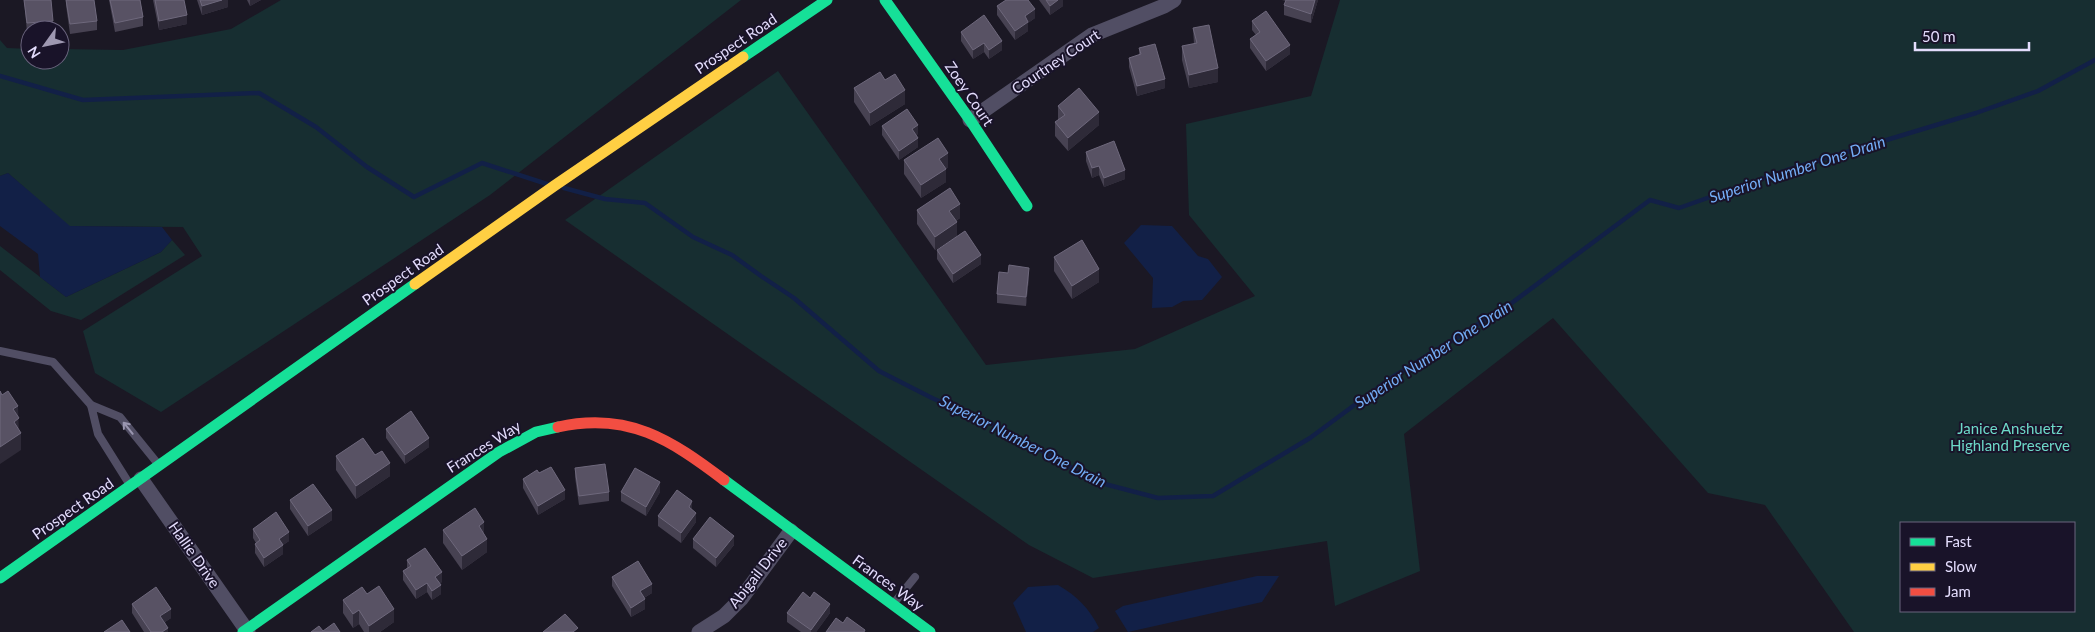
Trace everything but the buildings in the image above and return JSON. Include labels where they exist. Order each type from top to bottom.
[{"type":"street","name":"Prospect Road","points":[[0,578],[554,186],[827,0]]},
{"type":"street","name":"Zoey Court","points":[[885,0],[970,120],[1027,206]]},
{"type":"street","name":"Courtney Court","points":[[970,120],[1092,35],[1164,6],[1174,0]]},
{"type":"street","name":"Frances Way","points":[[245,631],[499,452],[536,432],[576,423],[612,423],[647,431],[688,453],[930,632]]},
{"type":"street","name":"Hallie Drive","points":[[135,482],[245,631]]},
{"type":"street","name":"Abigail Drive","points":[[699,632],[724,616],[741,599],[791,531]]},
{"type":"lane","points":[[0,351],[53,362],[91,405],[120,417],[159,466]]},
{"type":"lane","points":[[91,405],[98,434],[135,482]]},
{"type":"lane","points":[[892,604],[915,576]]},
{"type":"green space","points":[[281,0],[741,0],[490,195],[161,412],[95,373],[83,331],[202,256],[183,227],[68,226],[8,173],[0,176],[0,40],[7,48],[20,49],[20,70],[70,70],[70,49],[123,50],[231,29]]},
{"type":"green space","name":"Janice Anshuetz Highland Preserve","points":[[1340,0],[2095,0],[2095,632],[1854,632],[1765,505],[1708,493],[1553,318],[1404,434],[1420,571],[1335,606],[1327,541],[1093,578],[1029,545],[565,220],[778,71],[986,365],[1135,349],[1255,296],[1189,215],[1186,124],[1311,96]]},
{"type":"green space","points":[[172,240],[185,255],[81,320],[51,311],[0,270],[0,246],[66,297],[161,252]]},
{"type":"water","points":[[8,173],[70,226],[162,227],[172,240],[161,252],[66,297],[40,277],[38,254],[0,226],[0,176]]},
{"type":"water","points":[[1141,225],[1172,226],[1198,256],[1208,259],[1222,277],[1202,300],[1183,301],[1172,307],[1152,308],[1153,278],[1124,243]]},
{"type":"water","points":[[1257,576],[1279,576],[1262,602],[1128,632],[1115,611],[1123,606]]},
{"type":"water","points":[[1058,585],[1082,603],[1099,628],[1093,632],[1026,632],[1013,603],[1028,587]]},
{"type":"waterway","name":"Superior Number One Drain","points":[[564,188],[605,199],[645,203],[693,237],[732,255],[794,298],[879,371],[932,398],[1003,429],[1097,482],[1158,498],[1213,496],[1310,438],[1391,378],[1509,305],[1650,200],[1679,208],[1787,170],[1976,113],[2038,91],[2095,60]]},
{"type":"waterway","name":"Superior Number One Drain","points":[[0,76],[83,100],[259,93],[316,127],[367,167],[414,197],[482,163],[547,184]]},
{"type":"traffic: fast","points":[[743,57],[827,0]]},
{"type":"traffic: fast","points":[[885,0],[970,120],[1027,206]]},
{"type":"traffic: fast","points":[[0,578],[415,284]]},
{"type":"traffic: fast","points":[[243,632],[499,452],[536,432],[558,427]]},
{"type":"traffic: fast","points":[[724,480],[930,632]]},
{"type":"traffic: slow","points":[[415,284],[743,57]]},
{"type":"traffic: jam","points":[[558,427],[583,423],[606,423],[627,426],[647,432],[667,441],[724,480]]}]
